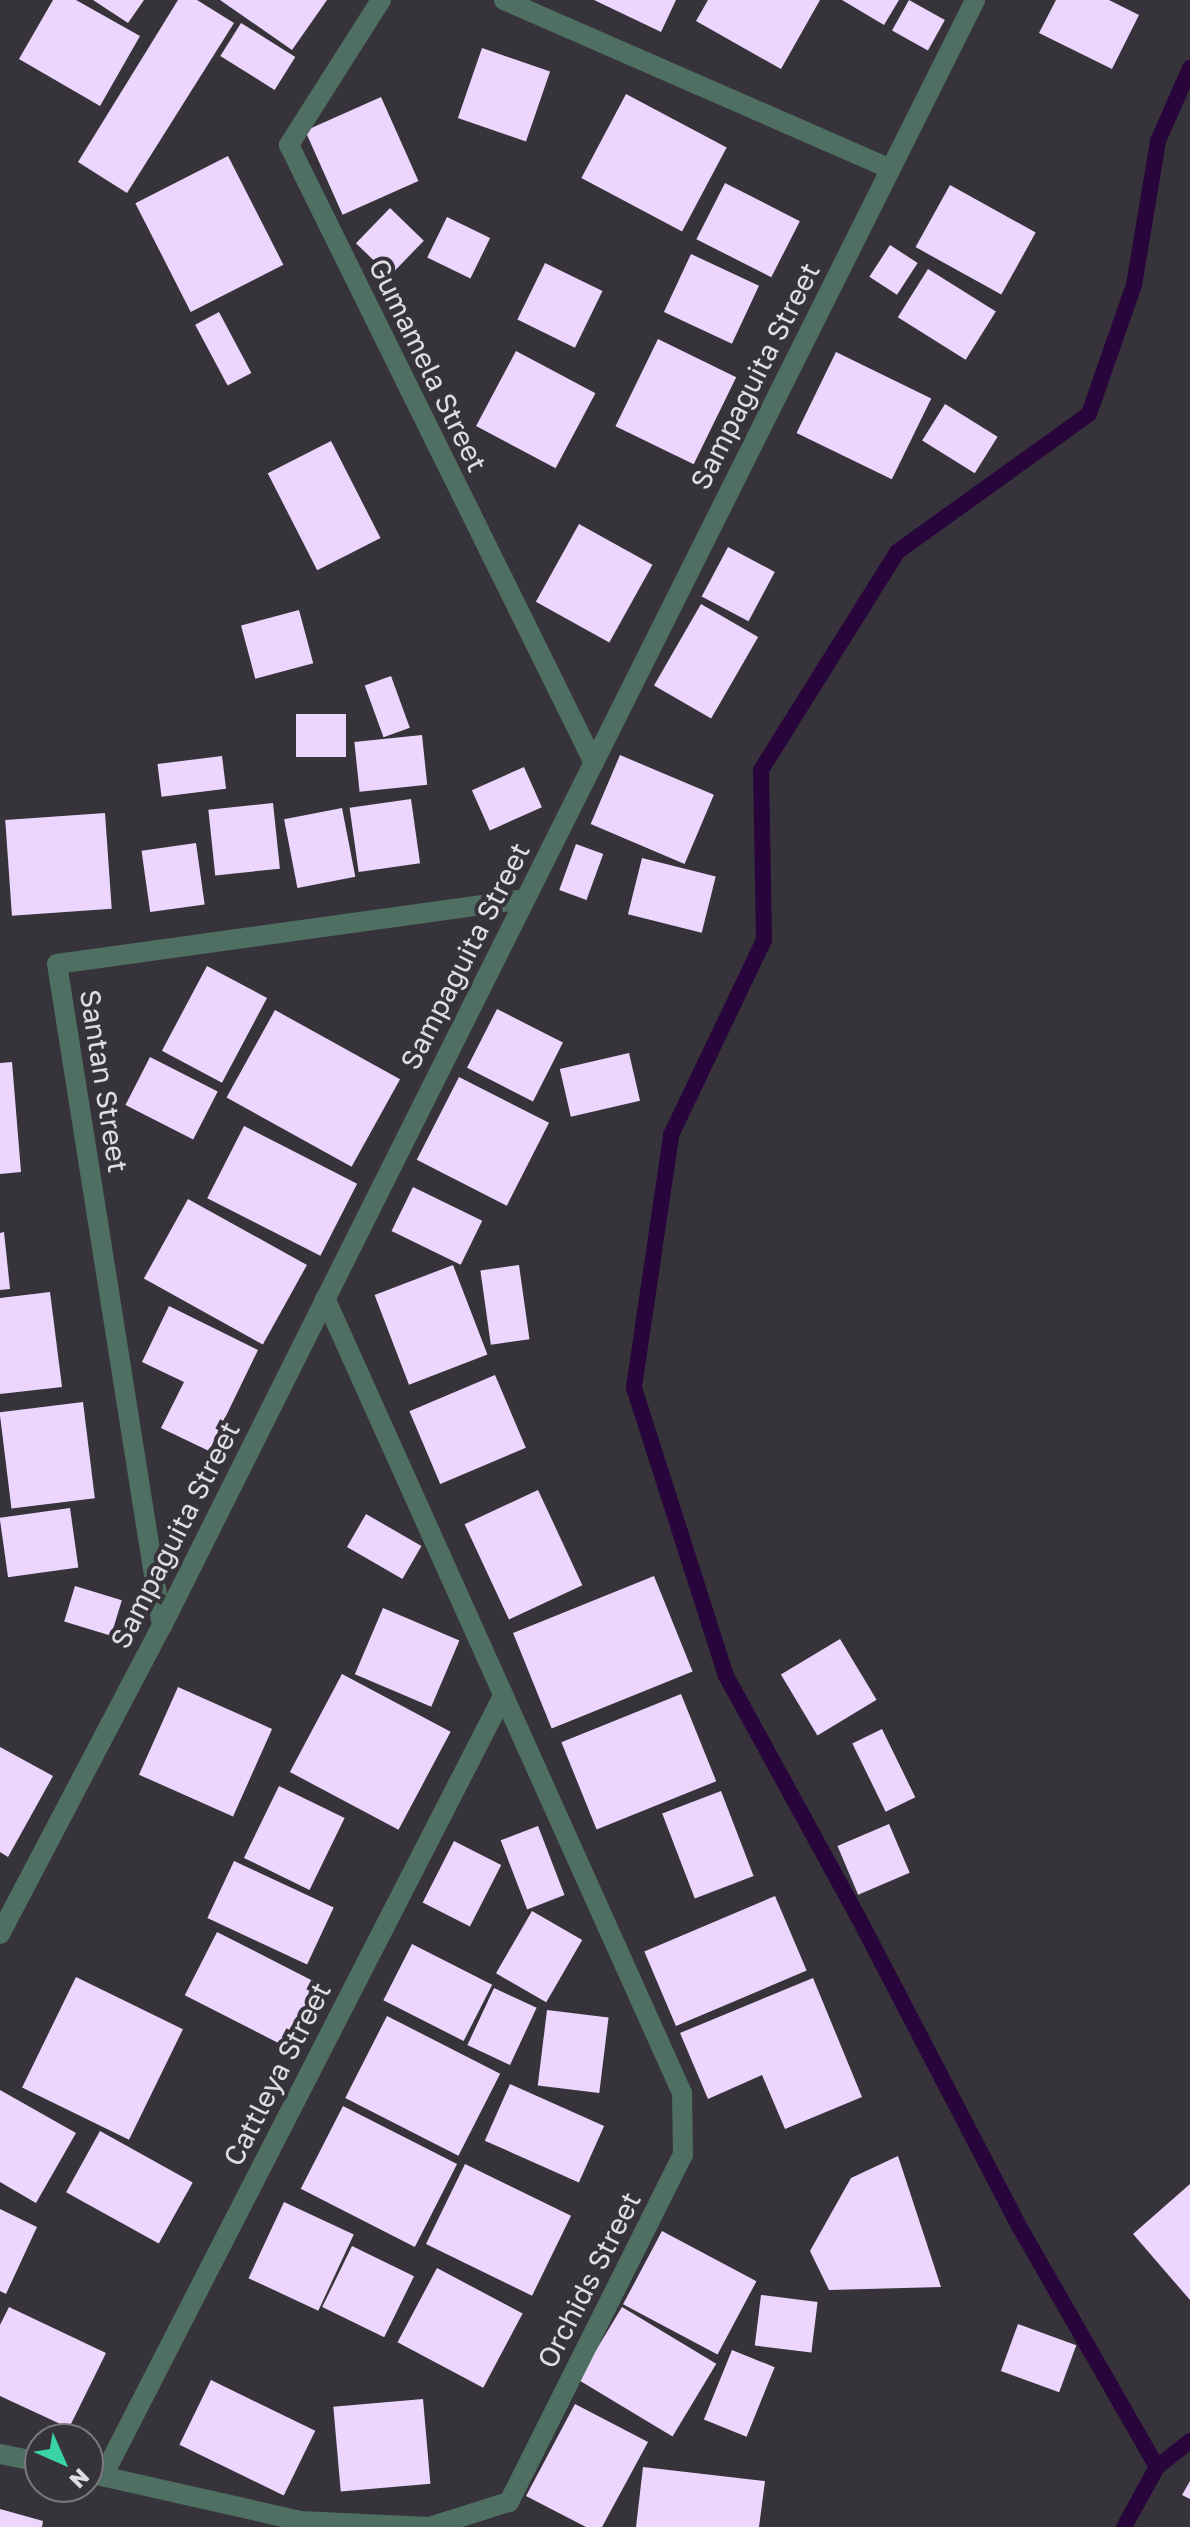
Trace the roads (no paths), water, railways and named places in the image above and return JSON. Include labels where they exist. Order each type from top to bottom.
[{"type":"street","name":"Gumamela Street","points":[[381,0],[289,145],[594,763]]},
{"type":"street","points":[[504,0],[890,169]]},
{"type":"street","name":"Sampaguita Street","points":[[0,1934],[162,1626],[975,0]]},
{"type":"street","name":"Santan Street","points":[[162,1626],[57,964],[525,899]]},
{"type":"street","name":"Orchids Street","points":[[104,2476],[301,2521],[429,2527],[509,2502],[683,2155],[682,2093],[325,1298]]},
{"type":"street","name":"Cattleya Street","points":[[104,2459],[502,1698]]},
{"type":"street","points":[[0,2454],[24,2459]]},
{"type":"waterway","points":[[1157,2467],[1020,2228],[857,1915],[726,1676],[634,1387],[671,1135],[764,940],[761,770],[897,552],[1089,414],[1134,285],[1158,141],[1190,68]]},
{"type":"waterway","points":[[1124,2527],[1157,2467],[1190,2441]]}]
